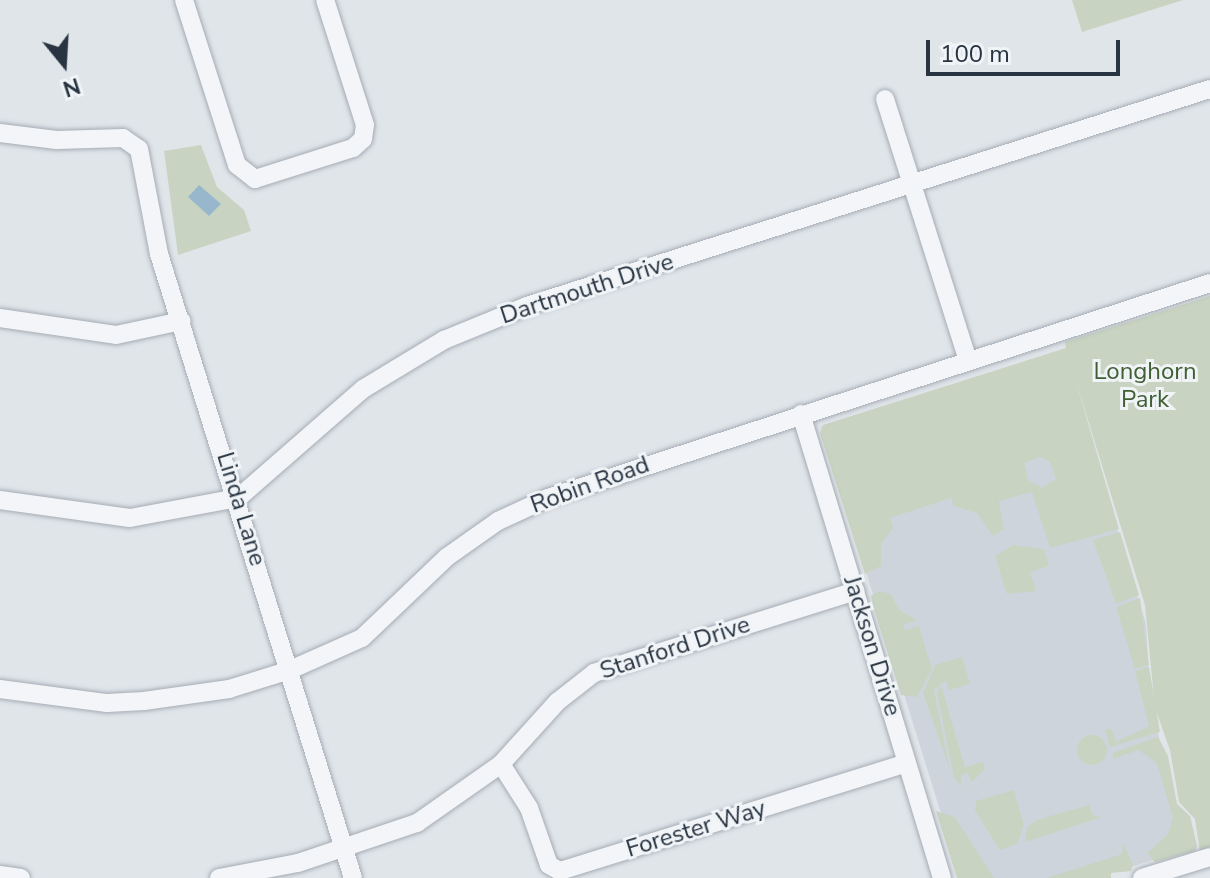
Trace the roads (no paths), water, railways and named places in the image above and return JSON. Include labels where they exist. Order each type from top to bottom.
[{"type":"street","points":[[184,0],[237,165],[247,177],[264,177],[353,148],[363,139],[365,125],[325,0]]},
{"type":"street","name":"Dartmouth Drive","points":[[238,498],[363,389],[444,340],[527,306],[1210,89]]},
{"type":"street","points":[[885,99],[968,360]]},
{"type":"street","name":"Linda Lane","points":[[0,133],[133,141],[139,149],[159,254],[238,498],[353,878]]},
{"type":"street","name":"Robin Road","points":[[0,689],[107,703],[144,701],[229,689],[290,670],[362,638],[447,557],[498,521],[600,478],[1210,283]]},
{"type":"street","points":[[0,318],[116,335],[182,321]]},
{"type":"street","name":"Jackson Drive","points":[[801,414],[942,878]]},
{"type":"street","points":[[0,500],[130,518],[238,498]]},
{"type":"street","name":"Stanford Drive","points":[[219,878],[345,848],[417,823],[501,764],[557,702],[594,673],[855,591]]},
{"type":"street","name":"Forester Way","points":[[501,764],[529,808],[549,865],[560,871],[907,763]]},
{"type":"street","points":[[1142,878],[1200,866]]},
{"type":"street","points":[[0,875],[21,878]]},
{"type":"water","points":[[199,185],[221,204],[209,216],[188,197]]},
{"type":"park label","name":"Longhorn Park","points":[[1145,386]]}]
